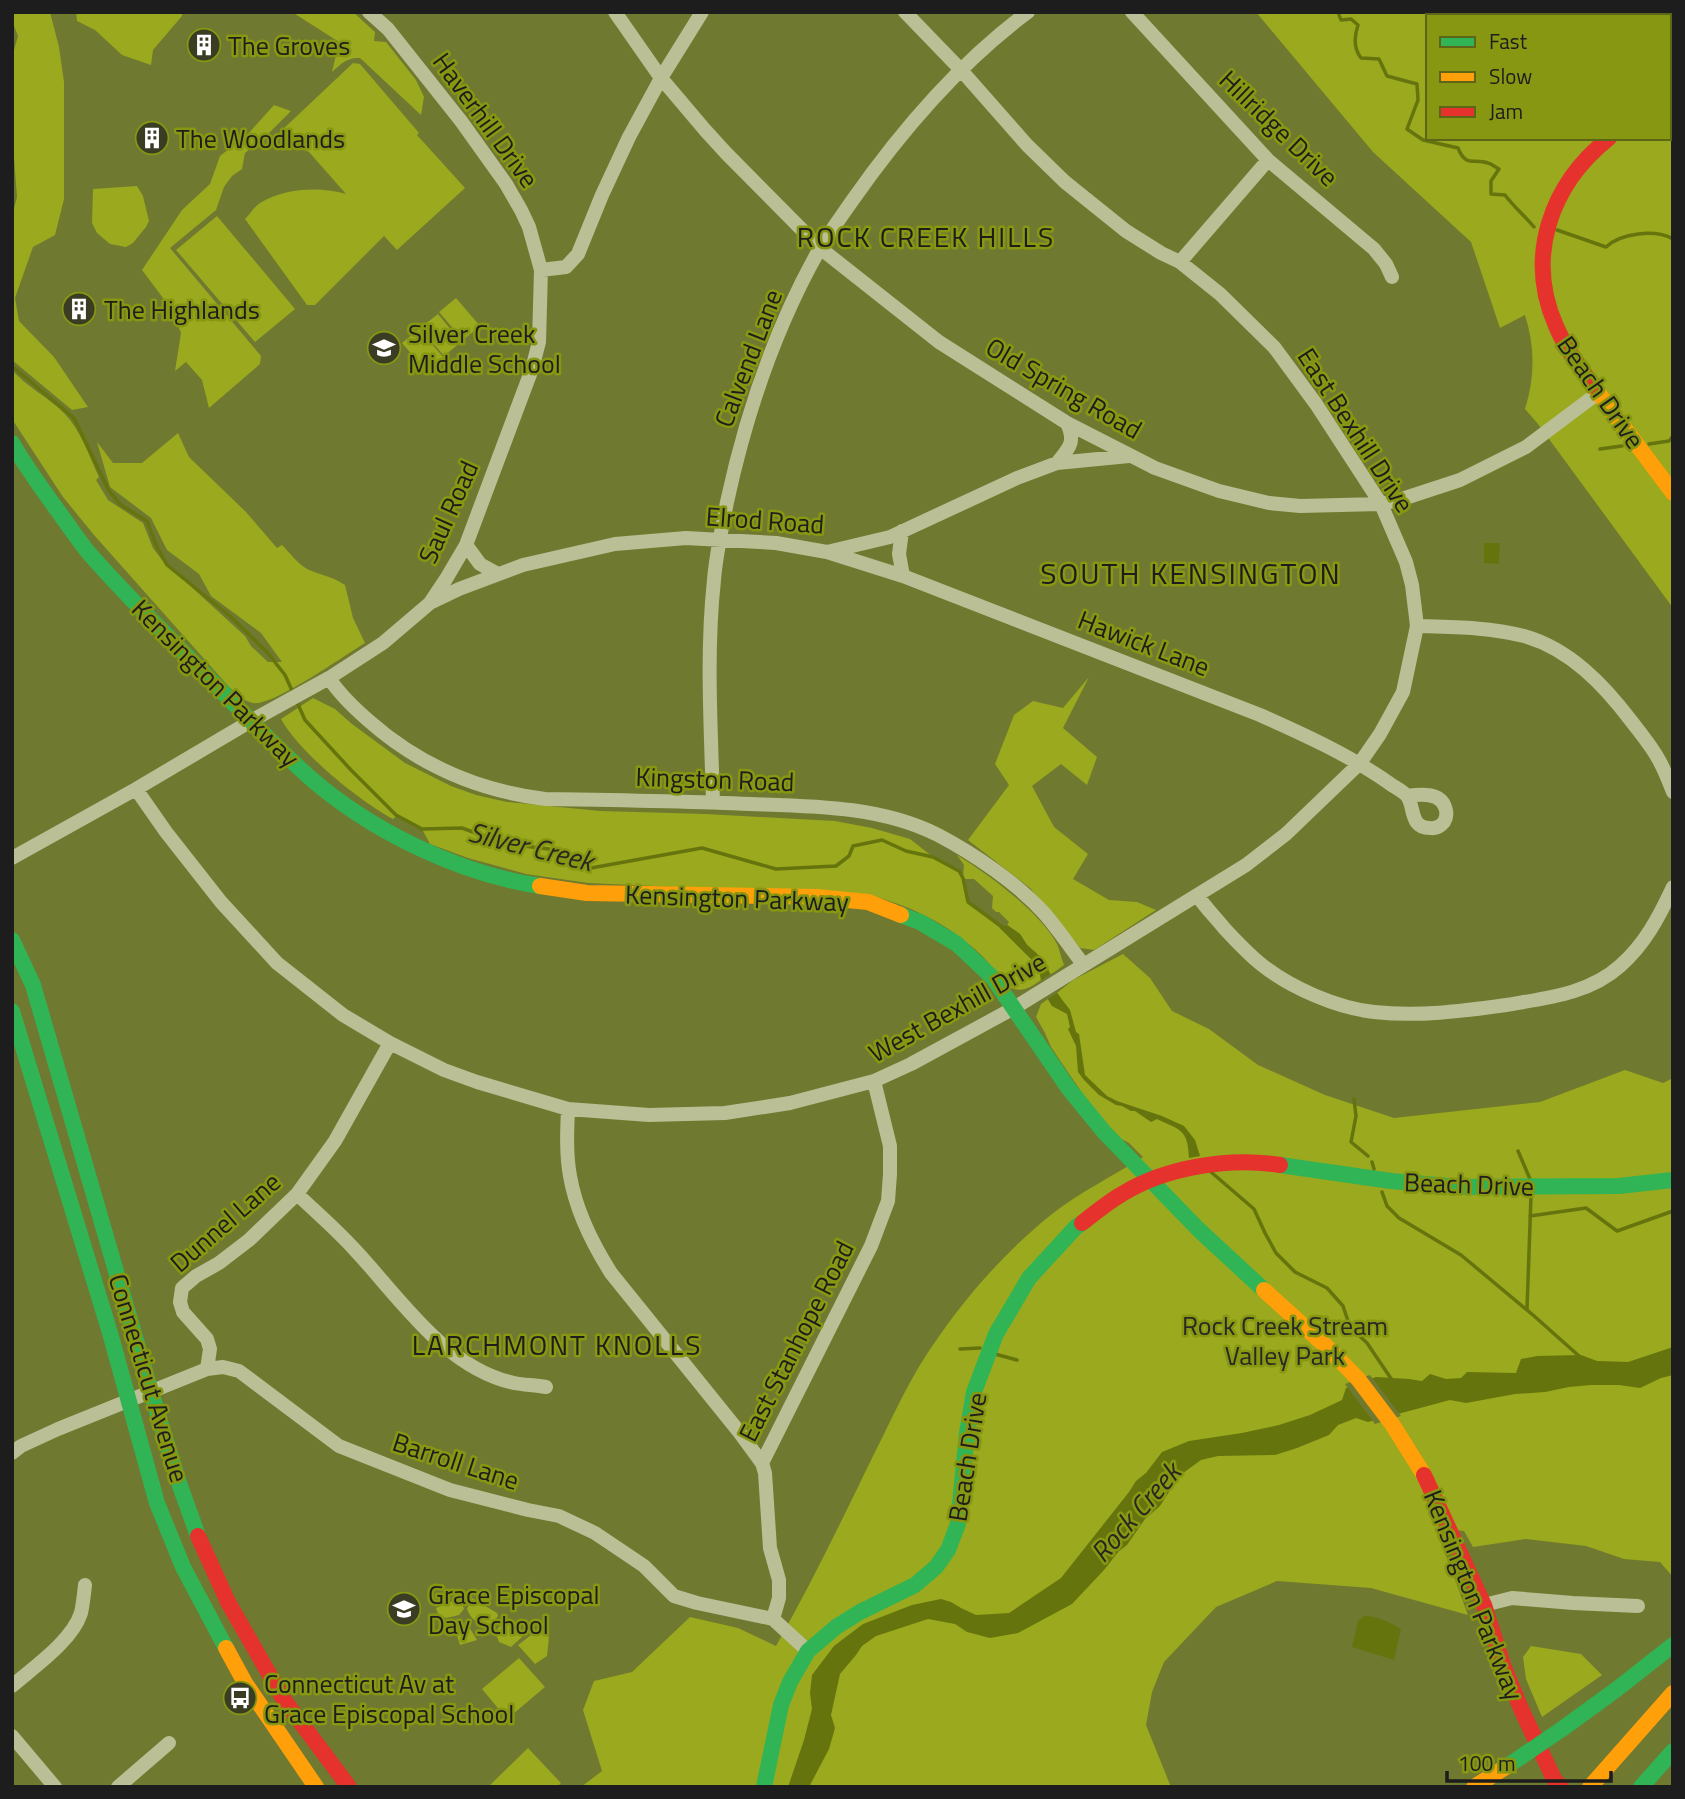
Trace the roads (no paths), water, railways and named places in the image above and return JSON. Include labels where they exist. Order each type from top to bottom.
[{"type":"main road","name":"Beach Drive","points":[[1607,140],[1583,161],[1561,192],[1553,209],[1543,261],[1544,282],[1553,320],[1562,340],[1673,493]]},
{"type":"main road","name":"Kensington Parkway","points":[[12,443],[29,472],[87,551],[251,721],[309,777],[356,812],[411,845],[461,866],[519,883],[587,893],[817,897],[868,902],[920,922],[957,944],[993,978],[1080,1104],[1199,1230],[1313,1333],[1358,1379],[1392,1424],[1421,1469],[1452,1534],[1483,1605],[1522,1711],[1554,1779],[1561,1787]]},
{"type":"main road","name":"Connecticut Avenue","points":[[12,940],[33,985],[151,1392],[198,1536],[248,1641],[284,1700],[349,1787]]},
{"type":"main road","name":"Connecticut Avenue","points":[[12,1011],[106,1322],[157,1503],[183,1567],[219,1637],[257,1702],[316,1787]]},
{"type":"main road","name":"Beach Drive","points":[[764,1787],[781,1705],[790,1682],[808,1651],[836,1627],[860,1612],[915,1585],[936,1567],[948,1550],[958,1524],[974,1392],[996,1334],[1029,1278],[1076,1227],[1122,1194],[1149,1180],[1179,1171],[1255,1161],[1391,1181],[1460,1187],[1619,1186],[1673,1180]]},
{"type":"main road","points":[[1474,1787],[1618,1689],[1673,1644]]},
{"type":"main road","points":[[257,1702],[278,1689]]},
{"type":"main road","points":[[1592,1784],[1673,1693]]},
{"type":"main road","points":[[1641,1787],[1673,1751]]},
{"type":"street","name":"Haverhill Drive","points":[[369,12],[396,39],[461,121],[506,184],[529,227],[541,270]]},
{"type":"street","name":"Old Spring Road","points":[[615,12],[661,78],[726,153],[820,248],[939,342],[1068,424],[1155,468],[1219,491],[1269,503],[1300,506],[1381,504],[1460,480],[1526,447],[1598,393]]},
{"type":"street","points":[[541,270],[566,267],[578,254],[629,137],[661,78],[702,12]]},
{"type":"street","name":"East Bexhill Drive","points":[[905,12],[1027,145],[1065,182],[1126,231],[1180,262],[1220,293],[1274,347],[1316,404],[1381,504],[1406,562],[1412,585],[1417,626],[1403,692],[1360,763],[1286,834],[1246,864],[1083,964]]},
{"type":"street","name":"Calvend Lane","points":[[713,802],[710,639],[714,579],[735,465],[758,384],[820,248],[878,164],[917,116],[961,70],[1027,12]]},
{"type":"street","name":"Hillridge Drive","points":[[1132,12],[1268,160],[1374,249],[1392,277]]},
{"type":"street","points":[[1180,262],[1268,160]]},
{"type":"street","name":"Saul Road","points":[[12,858],[329,678],[383,643],[430,603],[466,545],[532,369],[539,342],[541,270]]},
{"type":"street","points":[[1057,463],[1071,445],[1072,433],[1068,424]]},
{"type":"street","name":"Elrod Road","points":[[430,603],[498,574],[549,558],[615,544],[686,538],[776,543],[827,552],[890,537],[1017,478],[1057,463],[1130,456]]},
{"type":"street","points":[[902,531],[899,554],[903,576]]},
{"type":"street","points":[[466,545],[480,564],[498,574]]},
{"type":"street","name":"Hawick Lane","points":[[827,552],[903,576],[1260,715],[1360,763],[1407,796]]},
{"type":"street","points":[[1417,626],[1475,628],[1525,636],[1552,648],[1584,668],[1617,701],[1647,740],[1673,792]]},
{"type":"street","name":"Kingston Road","points":[[329,678],[344,699],[388,738],[436,767],[473,783],[526,797],[820,806],[869,813],[907,823],[937,835],[1002,875],[1044,913],[1083,964]]},
{"type":"street","name":"West Bexhill Drive","points":[[136,789],[220,902],[277,963],[343,1015],[390,1043],[444,1070],[568,1109],[649,1115],[725,1113],[790,1103],[874,1081],[949,1045],[1083,964]]},
{"type":"street","points":[[1197,895],[1243,949],[1279,977],[1318,996],[1355,1009],[1416,1014],[1453,1013],[1560,996],[1592,985],[1620,967],[1647,938],[1673,887]]},
{"type":"street","name":"Dunnel Lane","points":[[207,1369],[210,1349],[207,1339],[183,1312],[180,1302],[182,1288],[249,1240],[297,1194],[335,1141],[390,1043]]},
{"type":"street","name":"East Stanhope Road","points":[[773,1619],[779,1598],[779,1580],[770,1548],[762,1463],[872,1246],[888,1201],[890,1146],[874,1081]]},
{"type":"street","points":[[568,1109],[570,1175],[584,1223],[597,1251],[611,1273],[762,1463]]},
{"type":"street","points":[[297,1194],[354,1248],[437,1341],[461,1359],[487,1373],[512,1382],[546,1387]]},
{"type":"street","name":"Barroll Lane","points":[[129,1401],[207,1369],[223,1367],[239,1371],[339,1446],[450,1490],[559,1516],[595,1533],[644,1566],[674,1595],[697,1603],[773,1619]]},
{"type":"street","points":[[12,1453],[58,1429],[129,1401]]},
{"type":"street","points":[[12,1686],[46,1658],[71,1632],[80,1614],[85,1585]]},
{"type":"street","points":[[1483,1605],[1512,1598],[1638,1606]]},
{"type":"street","points":[[773,1619],[808,1651]]},
{"type":"street","points":[[12,1736],[55,1787]]},
{"type":"street","points":[[118,1787],[169,1743]]},
{"type":"water","points":[[1484,543],[1500,543],[1499,564],[1484,563]]},
{"type":"water","points":[[1007,925],[1020,934],[1027,945],[1044,960],[1050,974],[1041,980],[1039,967],[1000,928]]},
{"type":"water","points":[[1057,993],[1070,1010],[1076,1032],[1079,1034],[1085,1075],[1107,1096],[1184,1126],[1195,1140],[1200,1156],[1189,1158],[1187,1141],[1177,1129],[1157,1119],[1151,1122],[1135,1111],[1116,1105],[1099,1095],[1084,1080],[1078,1072],[1076,1046],[1068,1029],[1070,1027],[1067,1014],[1052,1006],[1048,999]]},
{"type":"water","name":"Rock Creek","points":[[1673,1347],[1673,1375],[1640,1388],[1591,1385],[1466,1403],[1450,1400],[1368,1422],[1356,1418],[1338,1425],[1329,1435],[1275,1455],[1218,1456],[1201,1460],[1179,1476],[1160,1506],[1145,1519],[1127,1545],[1072,1604],[1018,1633],[990,1638],[967,1632],[955,1624],[928,1619],[876,1636],[862,1646],[840,1674],[831,1715],[835,1728],[829,1749],[809,1787],[788,1787],[812,1709],[812,1675],[834,1646],[863,1624],[912,1605],[941,1599],[976,1615],[1009,1613],[1061,1578],[1136,1481],[1146,1473],[1162,1452],[1189,1441],[1242,1433],[1310,1415],[1342,1400],[1346,1388],[1376,1377],[1422,1381],[1430,1374],[1446,1379],[1461,1378],[1467,1372],[1516,1373],[1521,1359],[1537,1356],[1581,1355],[1597,1361],[1628,1362]]},
{"type":"water","points":[[1364,1616],[1379,1618],[1401,1629],[1394,1660],[1352,1647],[1358,1621]]},
{"type":"waterway","points":[[1338,12],[1341,20],[1351,19],[1358,25],[1355,42],[1361,58],[1379,59],[1387,76],[1417,84],[1418,100],[1407,129],[1423,140],[1458,148],[1467,160],[1488,163],[1499,169],[1491,181],[1491,194],[1505,195],[1534,227]]},
{"type":"waterway","points":[[1557,230],[1606,247],[1620,238],[1638,234],[1657,234],[1673,239]]},
{"type":"waterway","name":"Silver Creek","points":[[12,366],[74,418],[109,491],[121,505],[147,521],[167,565],[230,616],[267,652],[285,675],[294,695]]},
{"type":"waterway","points":[[1649,444],[1669,441],[1673,436]]},
{"type":"waterway","points":[[1600,449],[1622,446]]},
{"type":"waterway","name":"Silver Creek","points":[[297,702],[305,720],[351,770],[396,815],[422,829],[462,828],[506,844],[549,849],[591,868],[702,848],[776,869],[836,866],[849,856],[853,846],[882,840],[906,851],[933,857],[959,871],[968,902],[1005,929]]},
{"type":"waterway","points":[[1354,1099],[1356,1116],[1351,1142],[1368,1156]]},
{"type":"waterway","points":[[1518,1151],[1530,1179]]},
{"type":"waterway","points":[[1372,1162],[1374,1169]]},
{"type":"waterway","name":"Silver Creek","points":[[1211,1172],[1254,1209],[1276,1253],[1295,1272],[1327,1288],[1343,1306],[1350,1327],[1367,1343],[1392,1380]]},
{"type":"waterway","points":[[1382,1192],[1387,1206],[1399,1218],[1461,1255],[1579,1356]]},
{"type":"waterway","points":[[1527,1309],[1531,1196]]},
{"type":"waterway","points":[[1530,1216],[1586,1208],[1617,1231],[1673,1211]]},
{"type":"waterway","points":[[960,1349],[980,1348]]},
{"type":"waterway","points":[[995,1354],[1017,1360]]},
{"type":"place","name":"The Groves","points":[[204,45]]},
{"type":"place","name":"The Woodlands","points":[[152,138]]},
{"type":"place","name":"The Highlands","points":[[79,309]]},
{"type":"place","name":"Silver Creek Middle School","points":[[384,348]]},
{"type":"place","name":"Grace Episcopal Day School","points":[[404,1609]]},
{"type":"place","name":"Connecticut Av at Grace Episcopal School","points":[[240,1698]]},
{"type":"district","name":"ROCK CREEK HILLS","points":[[926,236]]},
{"type":"district","name":"SOUTH KENSINGTON","points":[[1191,573]]},
{"type":"district","name":"LARCHMONT KNOLLS","points":[[557,1344]]},
{"type":"park label","name":"Rock Creek Stream Valley Park","points":[[1285,1340]]}]
